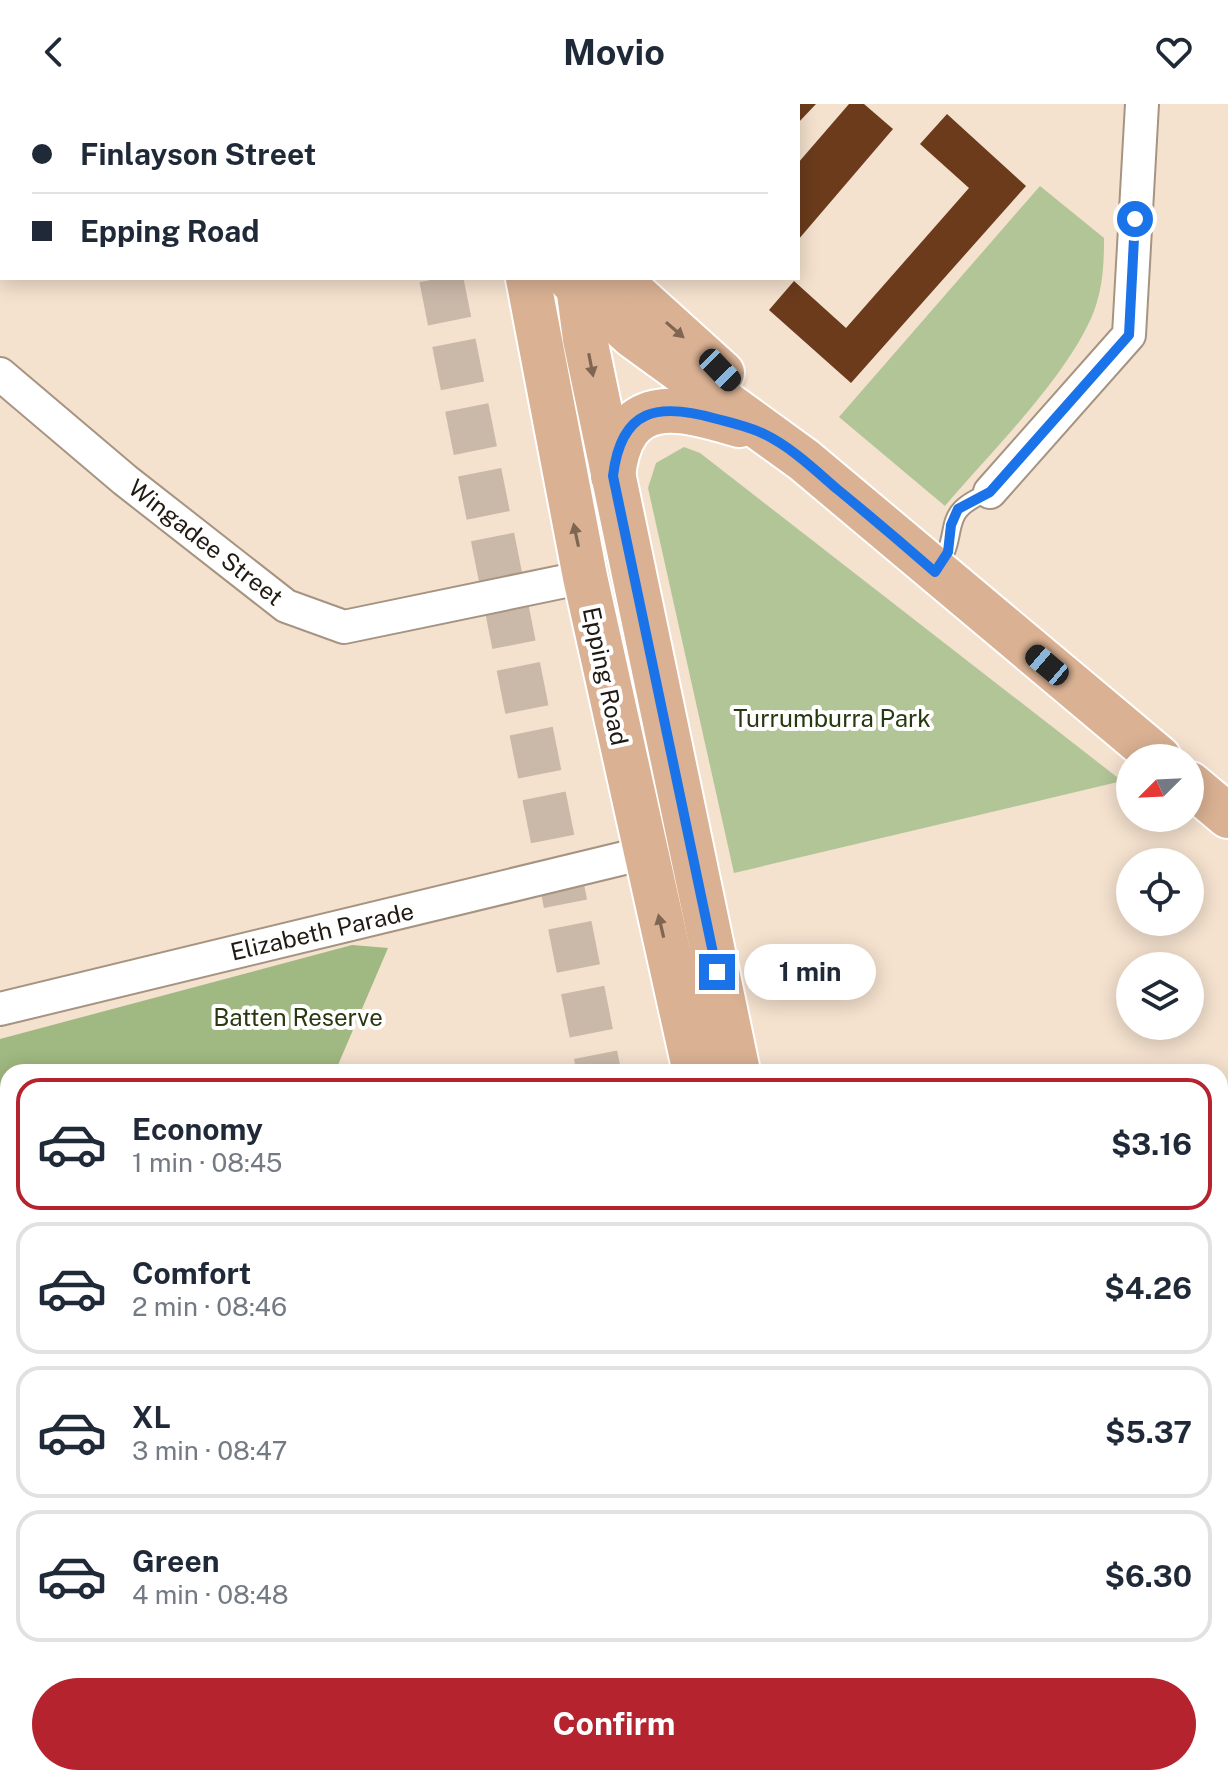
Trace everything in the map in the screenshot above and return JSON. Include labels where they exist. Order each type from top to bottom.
[{"type":"main road","name":"Epping Road","points":[[528,280],[585,577],[693,1064]]},
{"type":"main road","name":"Epping Road","points":[[586,281],[585,339],[682,790],[736,1064]]},
{"type":"main road","points":[[586,281],[633,336],[764,434],[804,460]]},
{"type":"main road","points":[[586,281],[720,370],[804,460],[1142,744]]},
{"type":"main road","points":[[613,476],[616,451],[623,435],[636,421],[656,411],[684,411],[764,434]]},
{"type":"main road","points":[[1204,796],[1228,816]]},
{"type":"street","points":[[990,492],[1129,335],[1142,104]]},
{"type":"street","name":"Wingadee Street","points":[[0,374],[125,480],[286,606],[344,627],[585,577]]},
{"type":"street","name":"Elizabeth Parade","points":[[0,1009],[645,853]]},
{"type":"lane","points":[[935,572],[948,552],[951,525],[958,509],[990,492]]},
{"type":"green space","points":[[1040,186],[1104,238],[1097,302],[1083,335],[1067,361],[1006,438],[945,506],[839,417]]},
{"type":"green space","name":"Turrumburra Park","points":[[684,447],[700,453],[1116,776],[1116,782],[734,873],[648,488],[656,463]]},
{"type":"green space","name":"Batten Reserve","points":[[352,945],[388,948],[338,1064],[0,1064],[0,1039]]},
{"type":"building","points":[[800,104],[816,104],[800,121]]},
{"type":"building","points":[[849,104],[864,104],[893,129],[800,238],[800,161]]},
{"type":"building","points":[[947,114],[1026,186],[851,383],[769,310],[794,281],[846,328],[969,188],[920,144]]},
{"type":"tunnel","points":[[441,280],[597,1064]]},
{"type":"route","points":[[717,972],[682,790],[613,476],[616,451],[623,435],[642,417],[663,410],[684,411],[764,434],[804,460],[935,572],[951,544],[951,525],[958,509],[990,492],[1129,335],[1135,219]]}]
